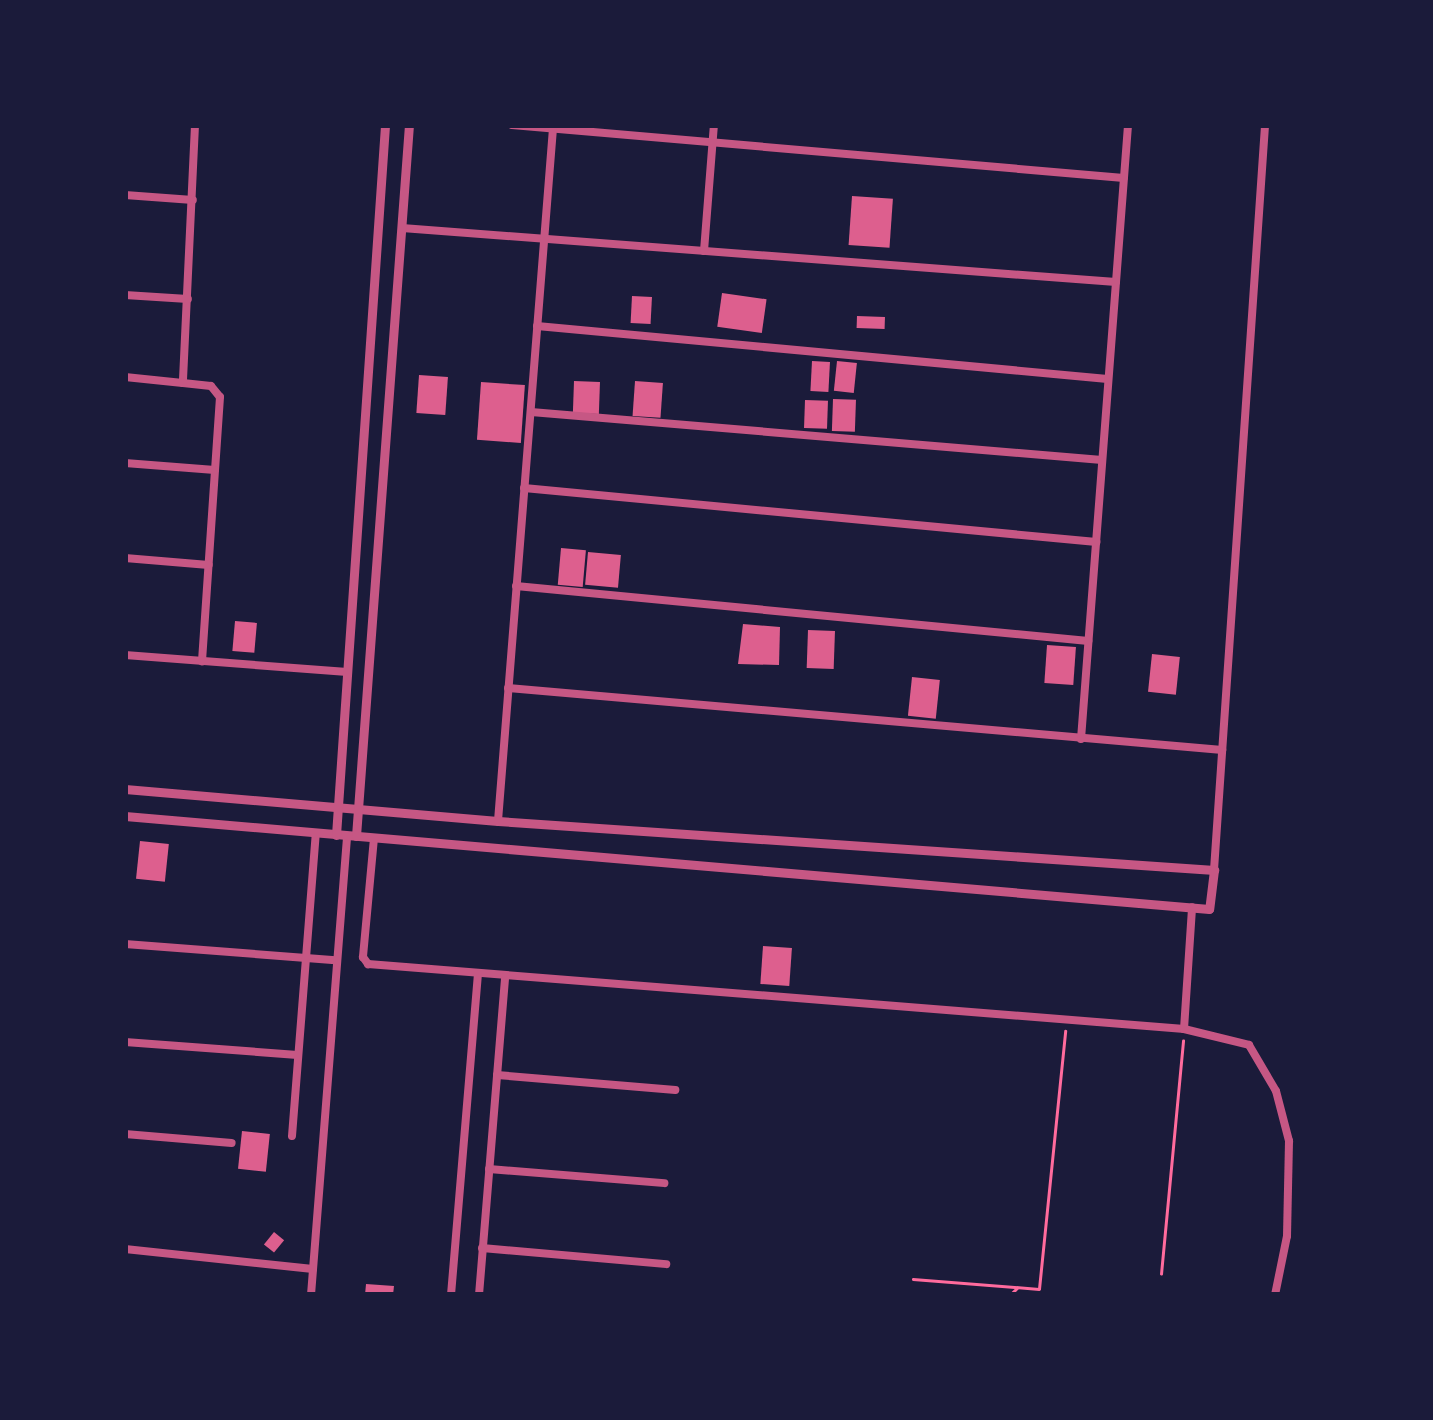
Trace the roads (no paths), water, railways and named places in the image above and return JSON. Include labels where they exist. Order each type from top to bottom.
[{"type":"street","points":[[183,383],[195,125]]},
{"type":"street","points":[[346,836],[338,807],[385,125]]},
{"type":"street","points":[[311,1295],[346,836],[358,808],[410,125]]},
{"type":"street","points":[[512,125],[1124,178]]},
{"type":"street","points":[[704,251],[714,125]]},
{"type":"street","points":[[1081,738],[1128,125]]},
{"type":"street","points":[[125,816],[1210,909],[1265,125]]},
{"type":"street","points":[[498,821],[554,129]]},
{"type":"street","points":[[125,195],[192,200]]},
{"type":"street","points":[[402,228],[1116,282]]},
{"type":"street","points":[[125,295],[188,300]]},
{"type":"street","points":[[538,326],[1108,380]]},
{"type":"street","points":[[125,378],[211,386],[220,397],[202,661]]},
{"type":"street","points":[[530,412],[1102,460]]},
{"type":"street","points":[[125,462],[215,470]]},
{"type":"street","points":[[524,488],[1096,542]]},
{"type":"street","points":[[125,558],[209,564]]},
{"type":"street","points":[[516,586],[1088,641]]},
{"type":"street","points":[[125,655],[348,672]]},
{"type":"street","points":[[508,688],[1222,750]]},
{"type":"street","points":[[125,789],[498,821],[1214,870]]},
{"type":"street","points":[[292,1136],[316,833]]},
{"type":"street","points":[[374,838],[364,962],[505,977],[1184,1029],[1250,1045],[1276,1092],[1289,1141],[1287,1236],[1276,1295]]},
{"type":"street","points":[[1184,1029],[1192,908]]},
{"type":"street","points":[[125,944],[336,960]]},
{"type":"street","points":[[452,1295],[478,974]]},
{"type":"street","points":[[479,1295],[505,977]]},
{"type":"street","points":[[125,1042],[298,1055]]},
{"type":"street","points":[[497,1076],[675,1090]]},
{"type":"street","points":[[125,1134],[232,1143]]},
{"type":"street","points":[[489,1169],[664,1183]]},
{"type":"street","points":[[482,1248],[666,1264]]},
{"type":"street","points":[[125,1249],[314,1269]]}]
